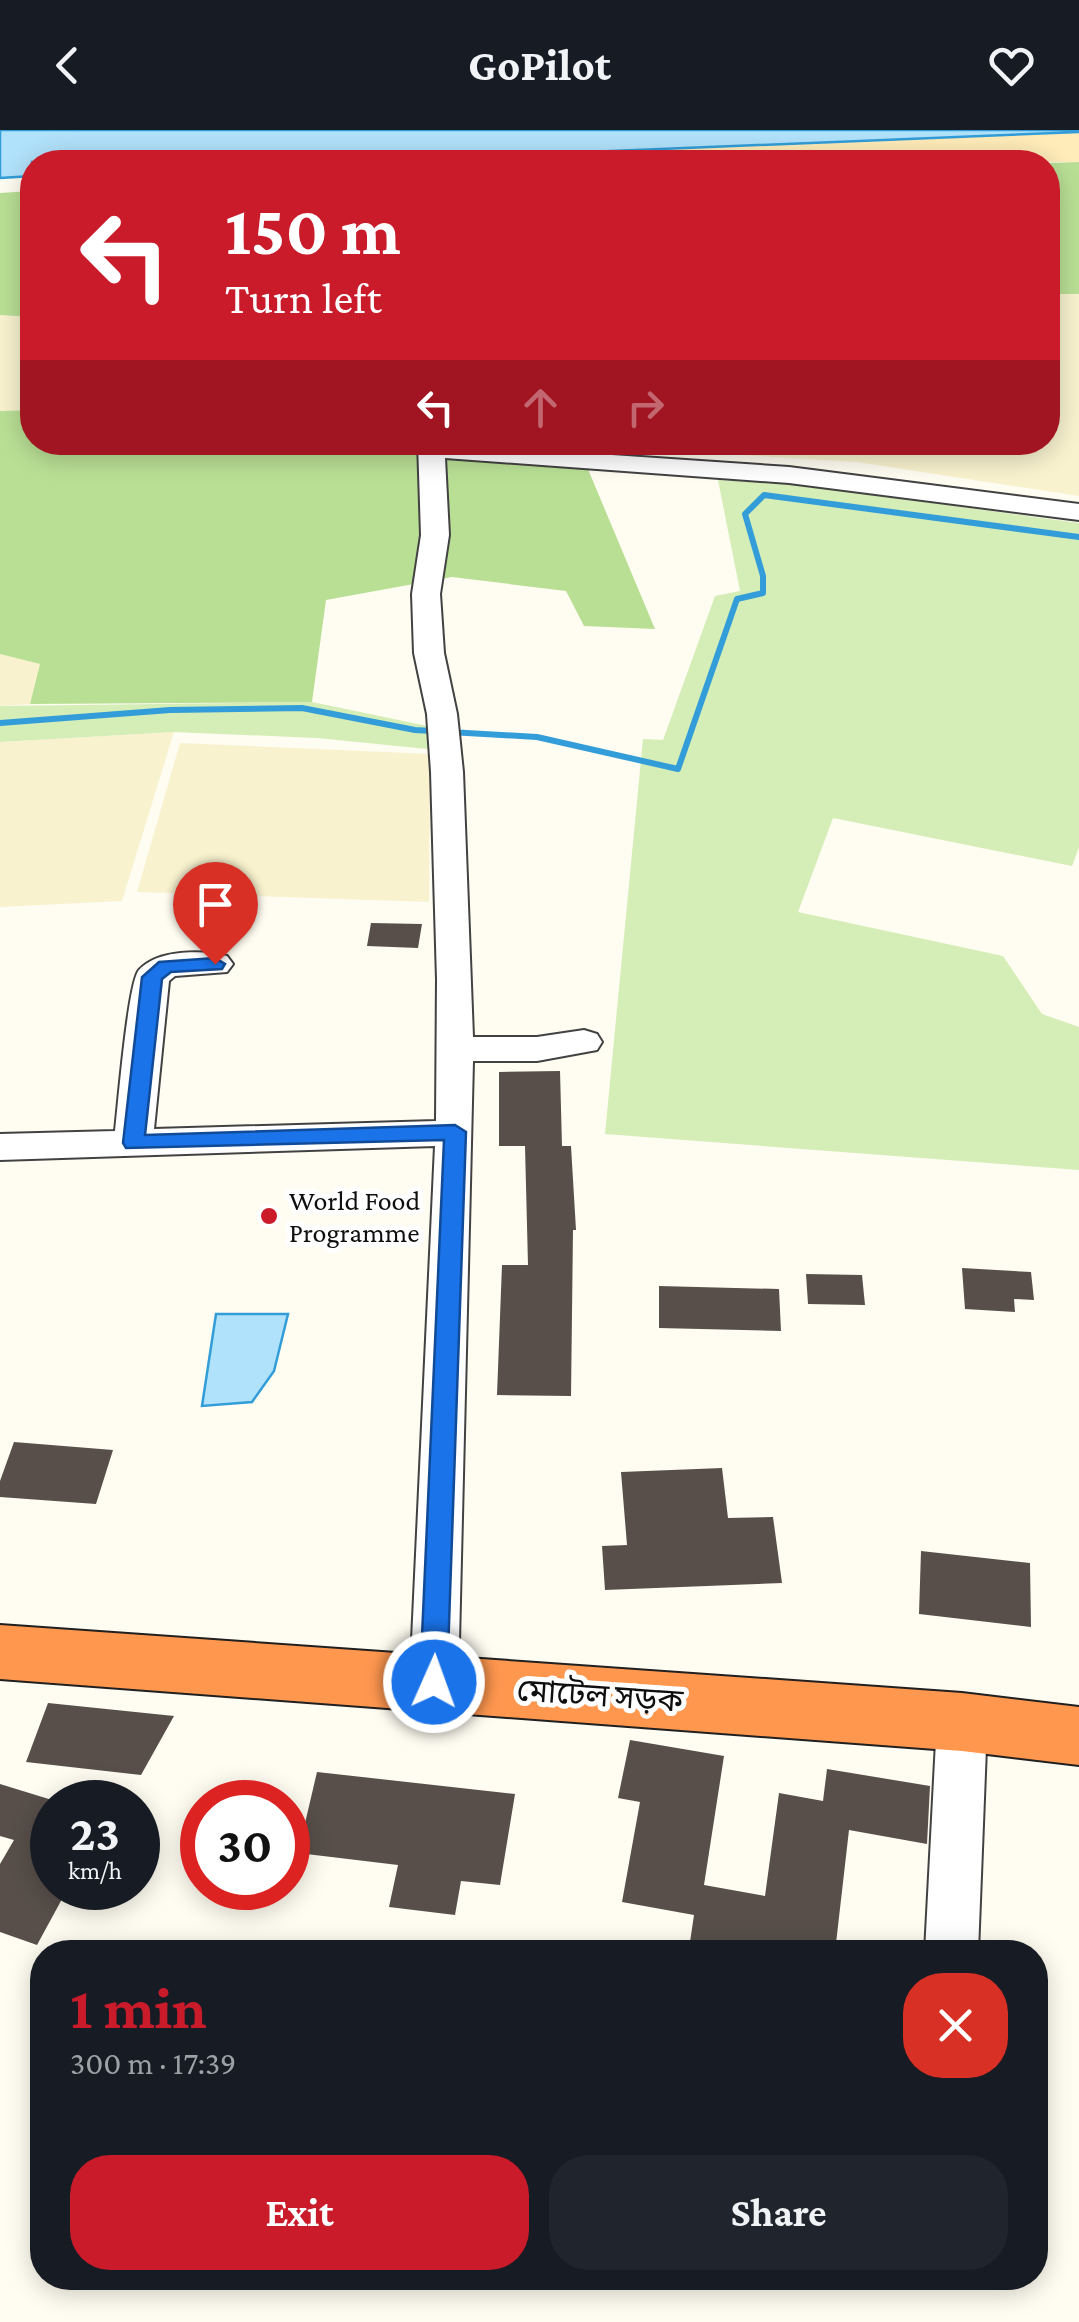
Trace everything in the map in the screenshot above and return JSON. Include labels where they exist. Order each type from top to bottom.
[{"type":"highway","name":"মোটেল সড়ক","points":[[0,1652],[962,1722],[1079,1736]]},
{"type":"street","points":[[431,455],[435,535],[426,594],[447,772],[456,1049],[434,1682]]},
{"type":"street","points":[[542,455],[789,475],[1079,512]]},
{"type":"street","points":[[134,1143],[152,977],[166,966],[215,964]]},
{"type":"street","points":[[456,1049],[537,1049],[584,1042]]},
{"type":"street","points":[[0,1147],[455,1132]]},
{"type":"street","points":[[952,1940],[962,1722]]},
{"type":"shaded area","points":[[1060,294],[1079,294],[1079,496],[857,462],[742,455],[1060,455]]},
{"type":"shaded area","points":[[0,315],[20,316],[20,410],[0,411]]},
{"type":"shaded area","points":[[0,654],[40,664],[30,704],[0,706]]},
{"type":"shaded area","points":[[174,732],[122,901],[0,907],[0,742]]},
{"type":"shaded area","points":[[180,743],[430,754],[429,902],[137,892]]},
{"type":"green space","points":[[1079,162],[1079,294],[1060,294],[1060,163]]},
{"type":"green space","points":[[20,192],[20,316],[0,315],[0,193]]},
{"type":"green space","points":[[20,410],[20,455],[582,455],[655,629],[584,626],[566,591],[452,577],[326,600],[312,702],[30,704],[40,664],[0,654],[0,411]]},
{"type":"green space","points":[[718,480],[801,485],[1079,523],[1079,847],[1072,866],[833,818],[798,912],[1003,956],[1042,1014],[1079,1027],[1079,1170],[605,1134],[643,739],[663,740],[715,596],[740,591]]},
{"type":"green space","points":[[312,702],[437,728],[437,750],[317,738],[174,732],[0,742],[0,706]]},
{"type":"sand","points":[[1079,132],[1079,162],[1060,162],[1060,150],[636,150]]},
{"type":"water","points":[[0,130],[1079,130],[636,150],[20,150],[20,177],[0,178]]},
{"type":"water","points":[[216,1314],[288,1314],[274,1371],[252,1402],[202,1406]]},
{"type":"building","points":[[371,923],[422,924],[418,948],[367,946]]},
{"type":"building","points":[[560,1071],[562,1146],[571,1146],[576,1230],[571,1396],[497,1395],[502,1265],[528,1265],[525,1146],[499,1146],[499,1072]]},
{"type":"building","points":[[962,1268],[1031,1272],[1034,1300],[1014,1299],[1015,1312],[965,1309]]},
{"type":"building","points":[[806,1274],[862,1275],[865,1305],[808,1304]]},
{"type":"building","points":[[659,1286],[779,1289],[781,1331],[659,1328]]},
{"type":"building","points":[[14,1442],[113,1450],[96,1504],[0,1497],[0,1481]]},
{"type":"building","points":[[722,1468],[728,1518],[773,1517],[782,1583],[605,1590],[602,1546],[627,1545],[621,1472]]},
{"type":"building","points":[[921,1551],[1030,1563],[1031,1627],[919,1614]]},
{"type":"building","points":[[48,1703],[174,1716],[141,1775],[26,1762]]},
{"type":"building","points":[[630,1740],[724,1756],[704,1885],[765,1896],[779,1793],[823,1801],[827,1769],[930,1786],[927,1844],[849,1830],[836,1940],[690,1940],[694,1915],[622,1902],[640,1802],[618,1798]]},
{"type":"building","points":[[317,1772],[515,1794],[500,1885],[461,1881],[455,1915],[389,1907],[398,1865],[310,1854],[310,1802]]},
{"type":"building","points":[[0,1784],[30,1793],[30,1910],[56,1910],[40,1940],[30,1943],[0,1932],[0,1864],[14,1840],[0,1836]]},
{"type":"waterway","points":[[0,723],[170,710],[302,708],[415,730],[537,737],[678,769],[737,599],[763,593],[763,576],[745,514],[764,495],[1079,537]]},
{"type":"place","name":"World Food Programme","points":[[269,1216]]},
{"type":"route","points":[[215,964],[166,966],[152,977],[134,1143],[455,1132],[434,1682]]}]
